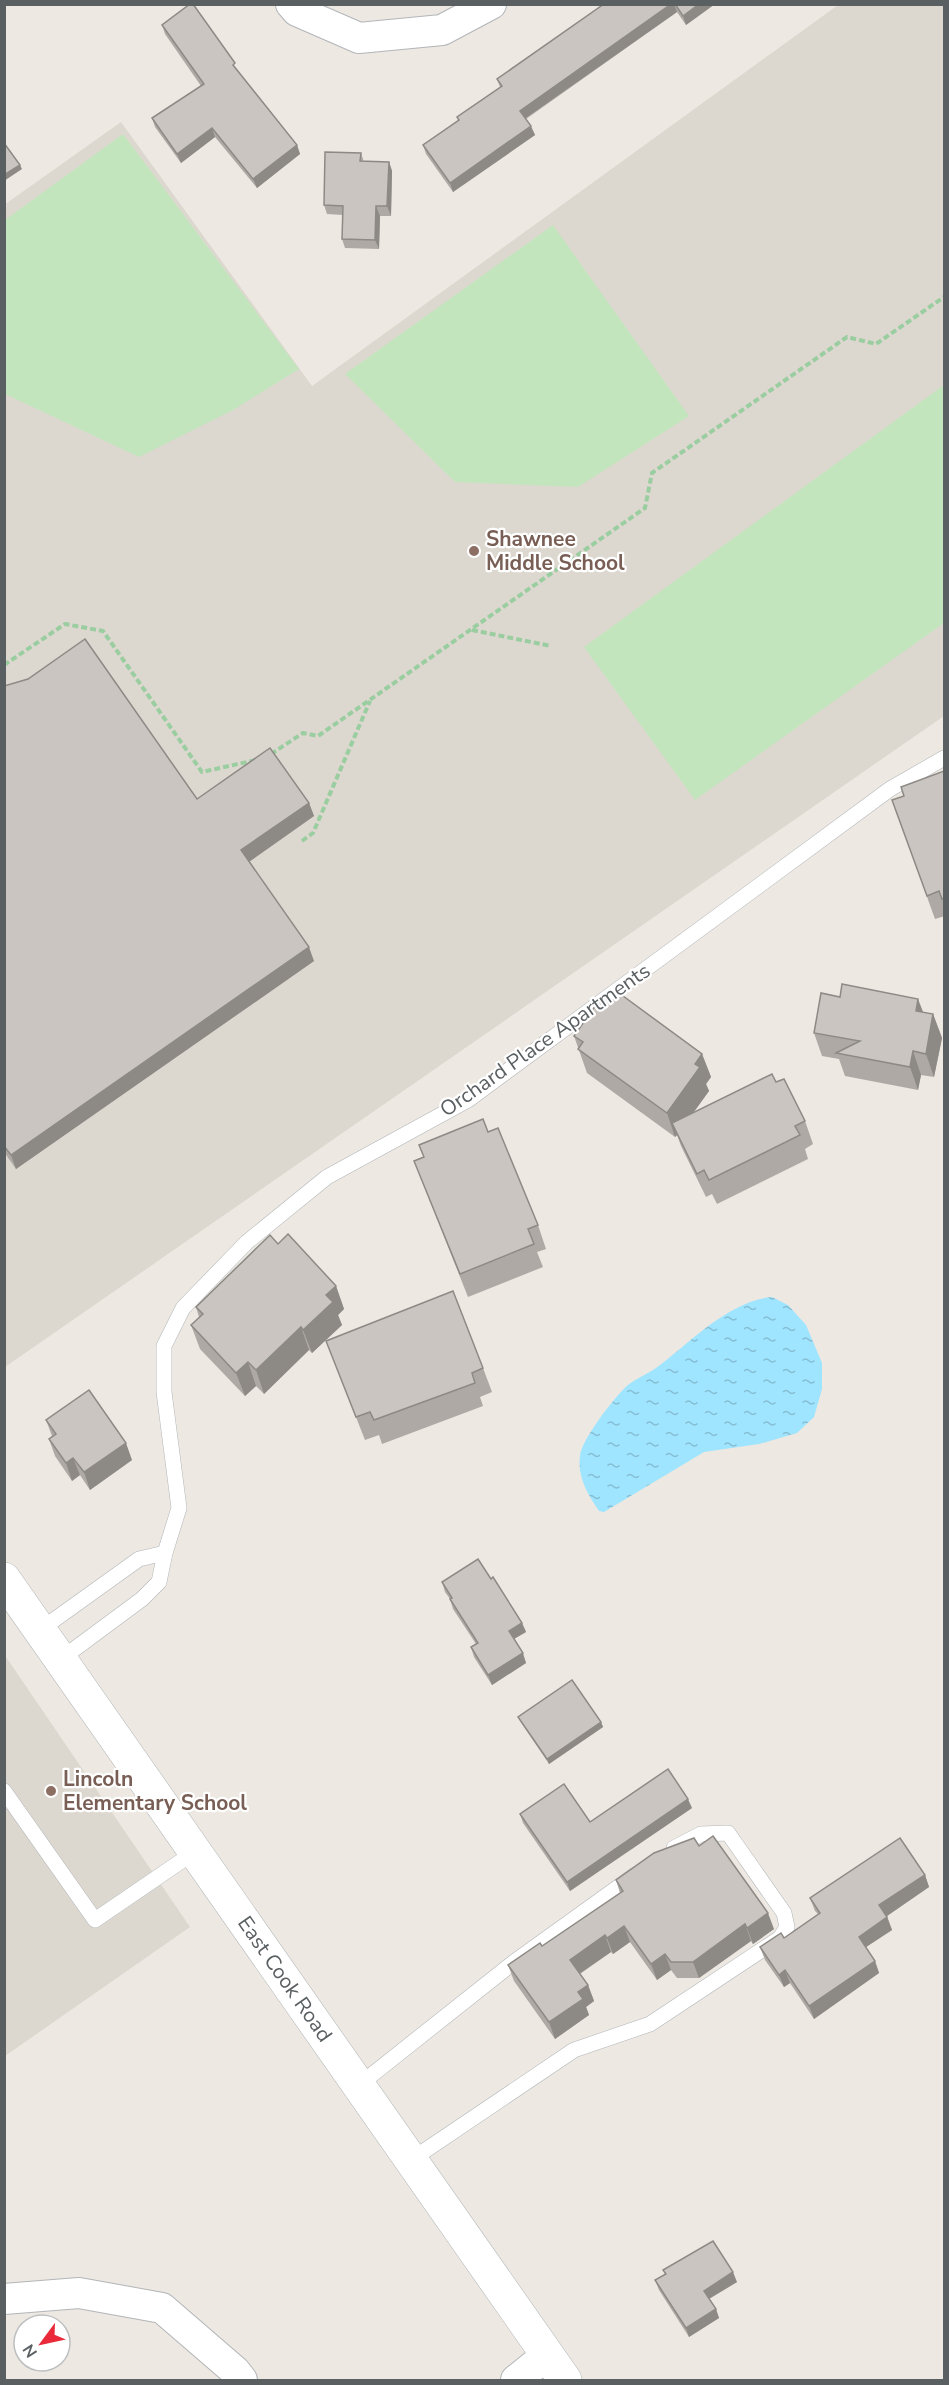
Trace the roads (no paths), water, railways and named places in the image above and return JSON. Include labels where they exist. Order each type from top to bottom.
[{"type":"main road","name":"East Cook Road","points":[[4,1579],[556,2368]]},
{"type":"street","points":[[291,4],[297,11],[359,38],[442,30],[491,4]]},
{"type":"street","points":[[4,2299],[79,2293],[162,2308],[235,2371],[242,2380]]},
{"type":"street","points":[[516,2380],[556,2368]]},
{"type":"lane","name":"Orchard Place Apartments","points":[[61,1659],[142,1599],[159,1582],[179,1508],[164,1392],[164,1346],[183,1308],[247,1242],[327,1177],[468,1100],[890,789],[945,758]]},
{"type":"lane","points":[[40,1630],[139,1559],[165,1553]]},
{"type":"lane","points":[[4,1791],[94,1920],[196,1851]]},
{"type":"lane","points":[[359,2085],[514,1962],[653,1862],[701,1834],[728,1833],[784,1913],[787,1927],[780,1938],[650,2024],[574,2050],[411,2160]]},
{"type":"water","points":[[772,1297],[788,1305],[806,1325],[822,1363],[822,1389],[814,1417],[797,1433],[759,1444],[704,1452],[604,1512],[599,1511],[587,1492],[582,1478],[580,1456],[592,1429],[608,1408],[628,1385],[656,1368],[710,1325],[740,1306]]},
{"type":"place","name":"Shawnee Middle School","points":[[474,551]]},
{"type":"place","name":"Lincoln Elementary School","points":[[51,1791]]}]
